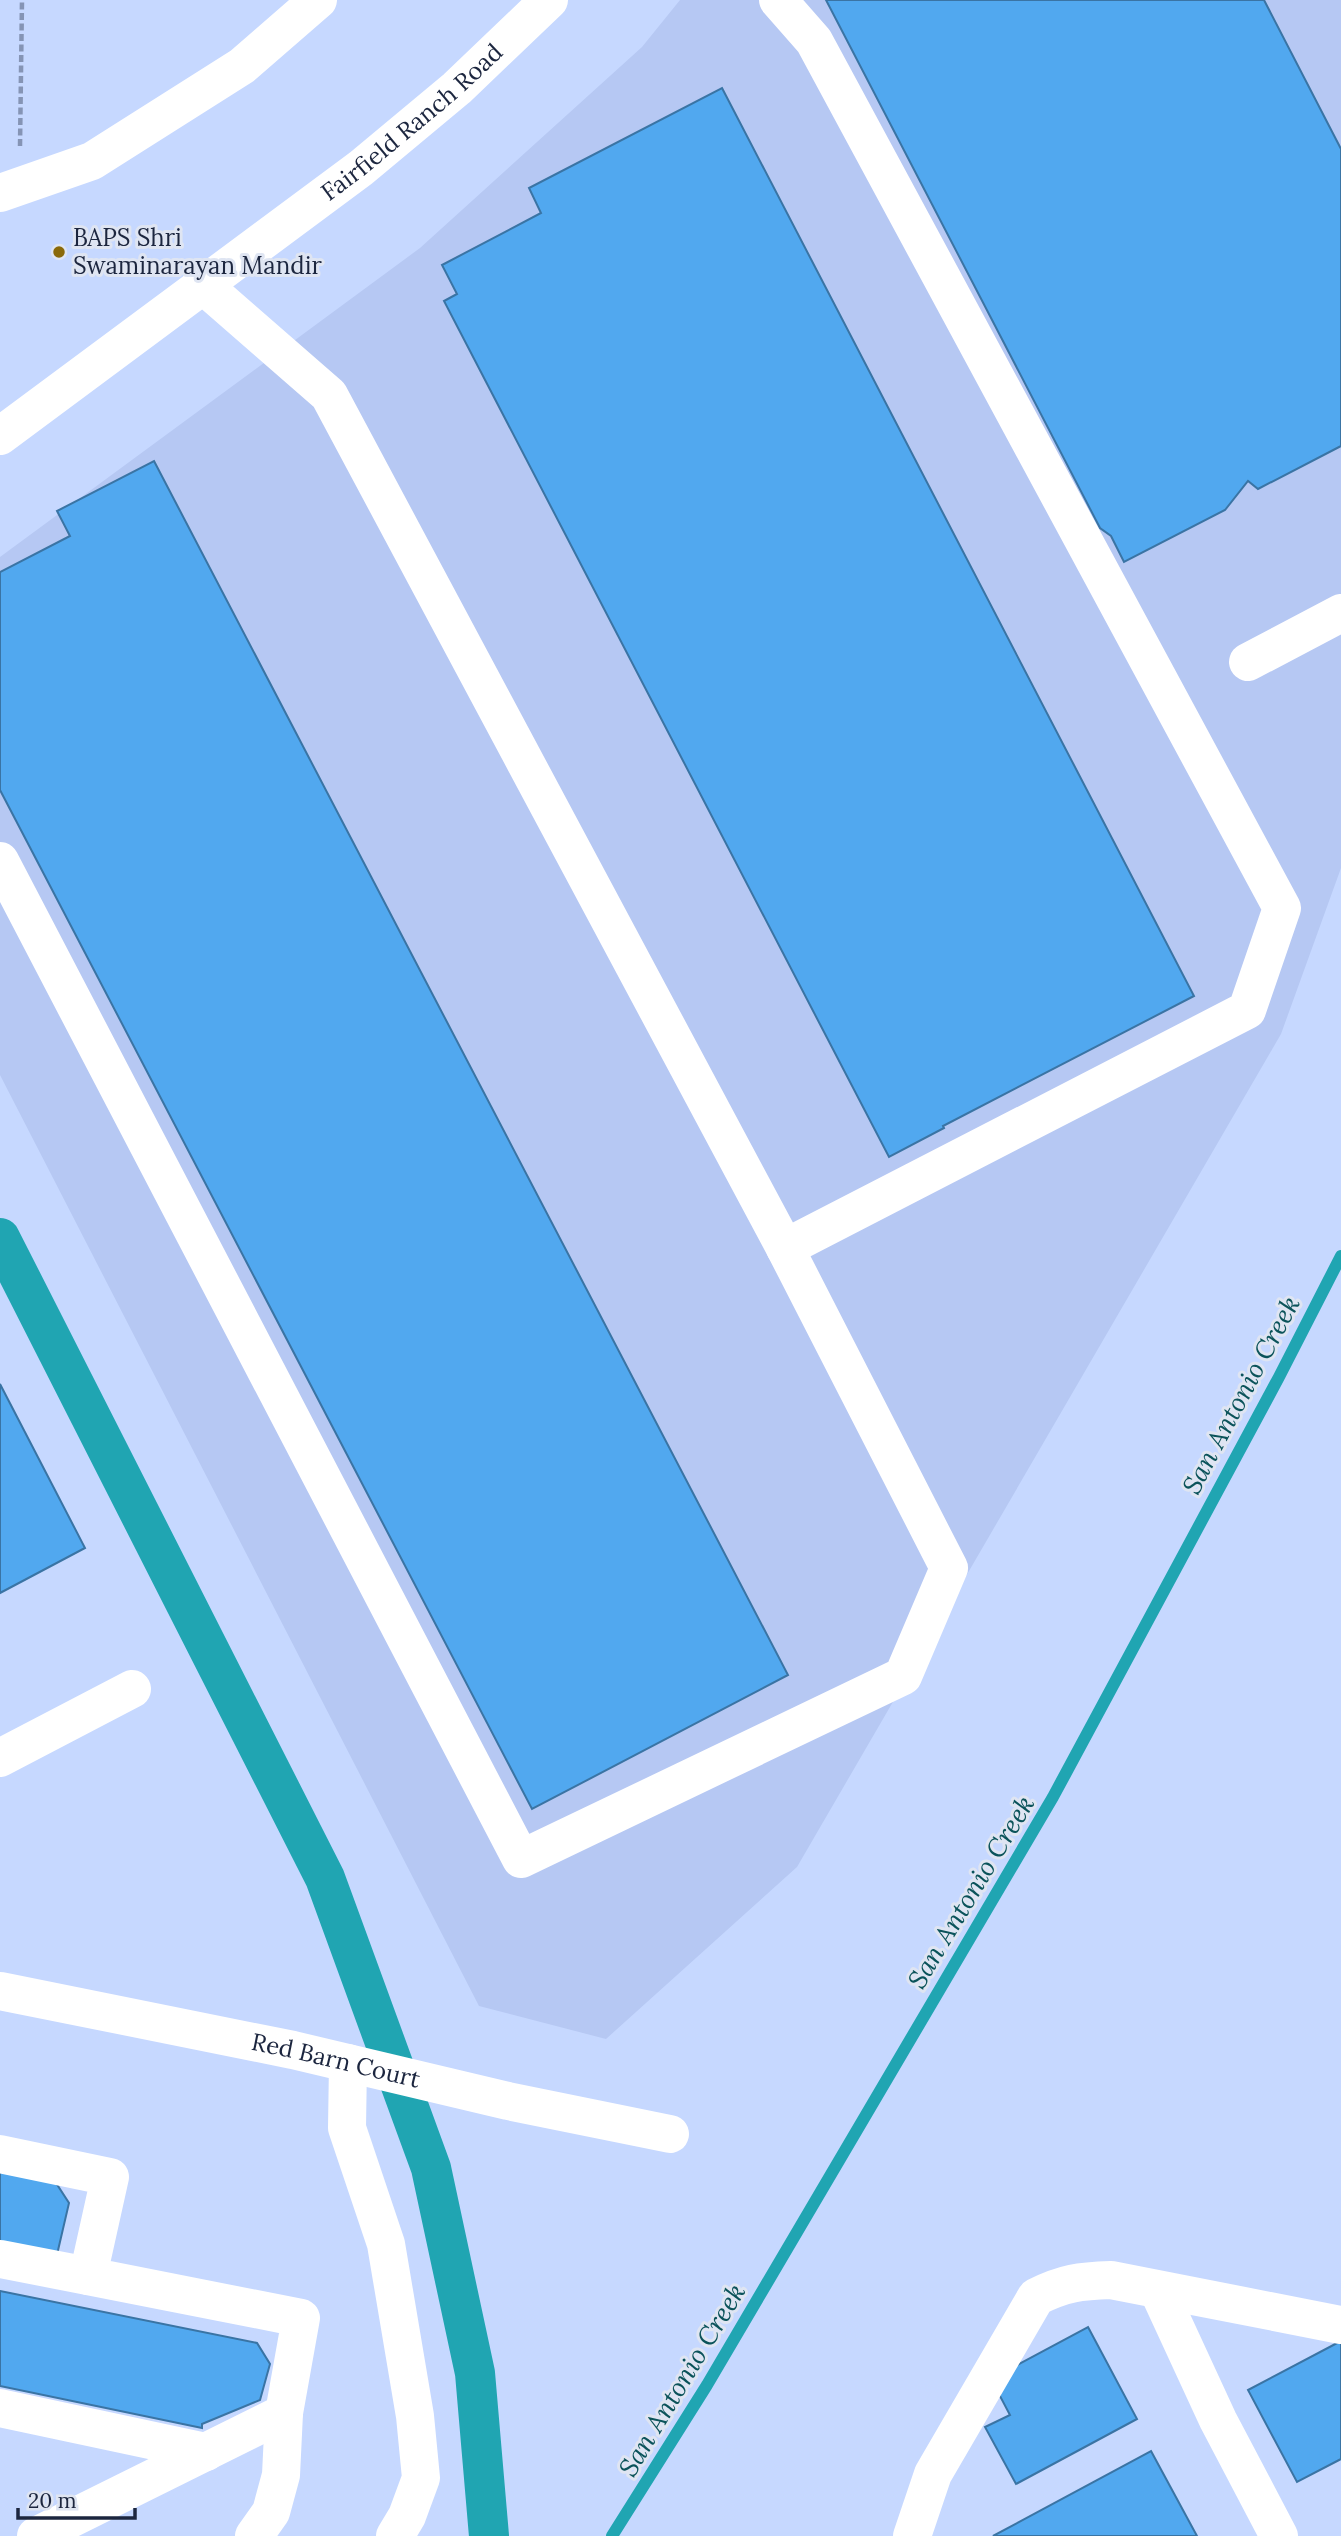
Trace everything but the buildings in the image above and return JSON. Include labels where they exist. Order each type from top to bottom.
[{"type":"street","points":[[10,190],[92,161],[242,66],[318,0]]},
{"type":"street","name":"Fairfield Ranch Road","points":[[0,436],[371,159],[457,88],[549,0]]},
{"type":"street","points":[[778,0],[814,41],[1282,908],[1247,1010],[785,1248]]},
{"type":"street","points":[[0,861],[521,1859],[903,1676],[949,1568],[785,1248],[329,395],[204,286]]},
{"type":"street","points":[[1248,662],[1341,613]]},
{"type":"street","points":[[0,1758],[132,1689]]},
{"type":"street","name":"Red Barn Court","points":[[0,1992],[293,2050],[508,2101],[670,2134]]},
{"type":"street","points":[[348,2063],[346,2128],[386,2244],[415,2416],[421,2478],[407,2516],[395,2536]]},
{"type":"street","points":[[0,2154],[110,2176],[88,2276]]},
{"type":"street","points":[[0,2259],[301,2318],[284,2413],[281,2475],[271,2512],[254,2536]]},
{"type":"street","points":[[912,2536],[933,2474],[1035,2297],[1057,2286],[1077,2281],[1111,2280],[1341,2325]]},
{"type":"street","points":[[1158,2290],[1218,2420],[1279,2536]]},
{"type":"street","points":[[0,2408],[206,2452]]},
{"type":"street","points":[[36,2536],[284,2413]]},
{"type":"path","points":[[10,190],[22,0]]},
{"type":"shaded area","points":[[680,0],[1341,0],[1341,868],[1281,1034],[797,1867],[606,2039],[479,2006],[0,1075],[0,557],[420,248],[642,47]]},
{"type":"waterway","points":[[0,1238],[325,1878],[431,2168],[475,2373],[489,2536]]},
{"type":"waterway","name":"San Antonio Creek","points":[[612,2536],[707,2385],[1053,1797],[1279,1377],[1341,1256]]},
{"type":"place","name":"BAPS Shri Swaminarayan Mandir","points":[[59,252]]}]
